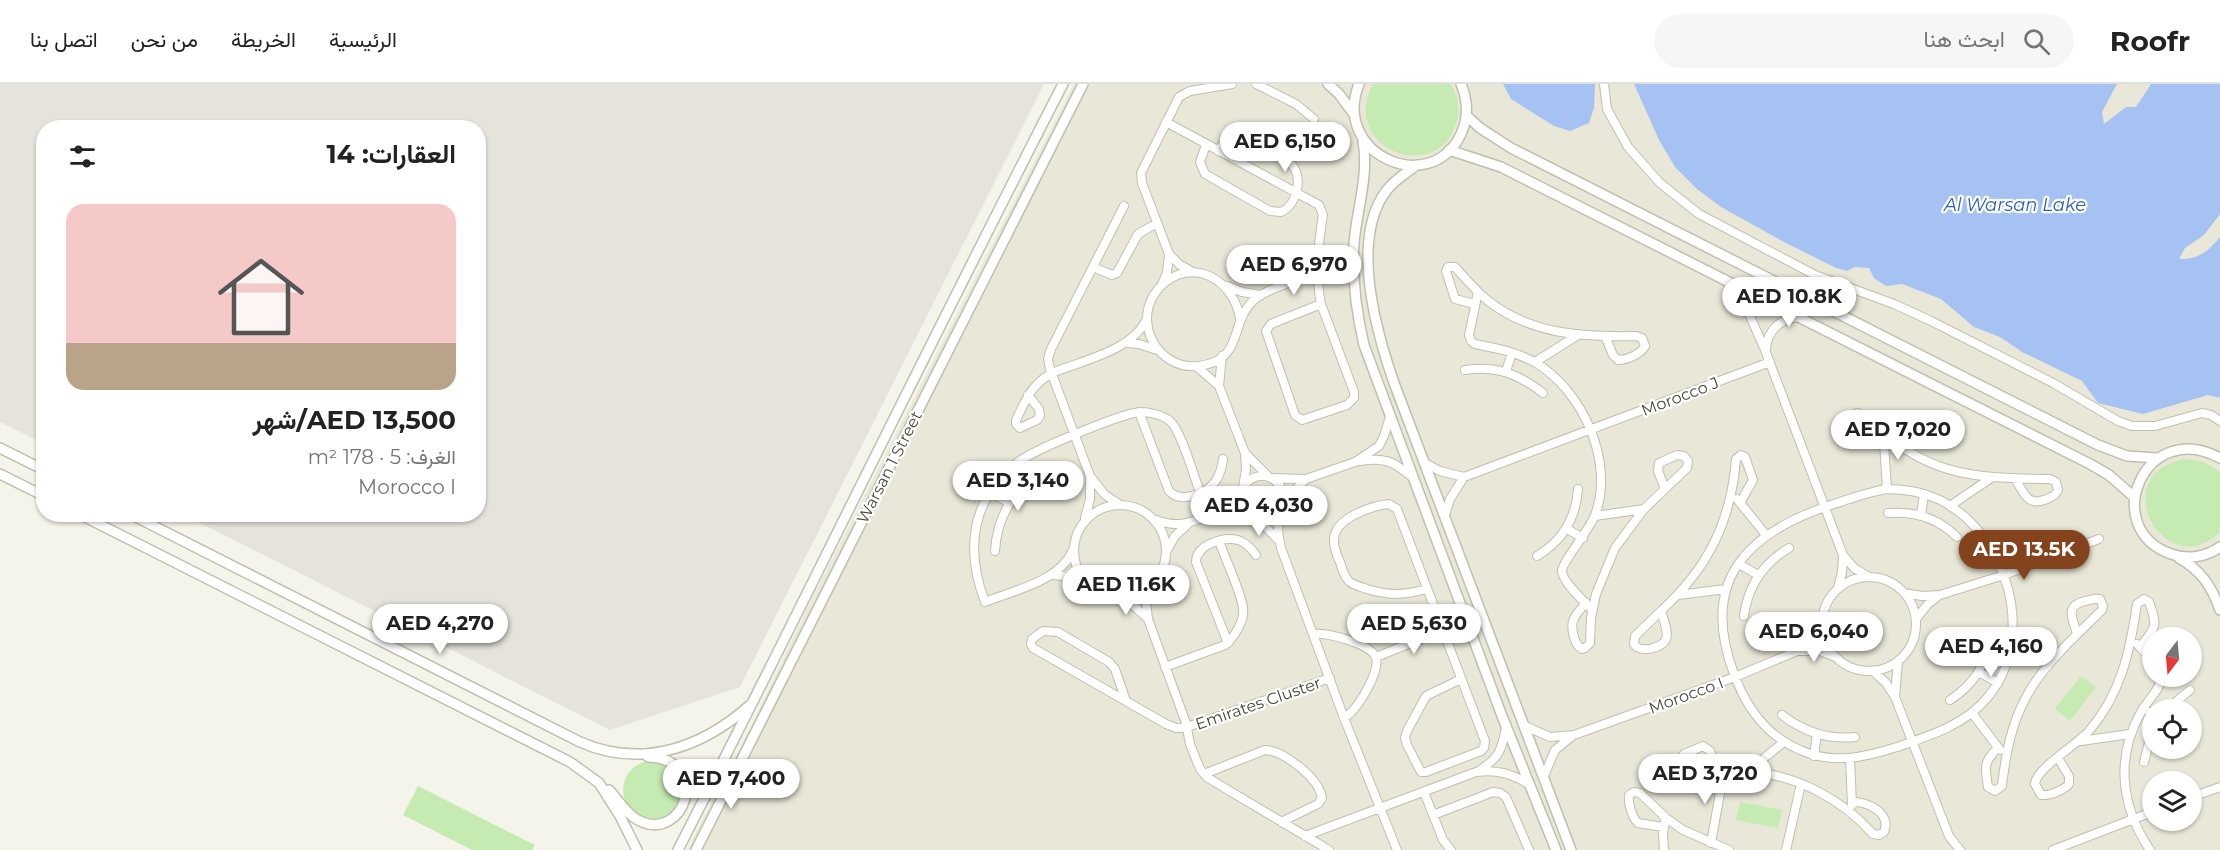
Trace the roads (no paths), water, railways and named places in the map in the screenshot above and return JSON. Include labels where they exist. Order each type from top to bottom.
[{"type":"street","name":"Warsan 1 Street","points":[[678,850],[909,386],[1063,84]]},
{"type":"street","name":"Warsan 1 Street","points":[[696,850],[1083,84]]},
{"type":"street","points":[[1193,273],[1169,254],[1141,178],[1143,168],[1179,97],[1186,92],[1232,84]]},
{"type":"street","points":[[1256,84],[1296,104],[1314,119]]},
{"type":"street","points":[[1328,84],[1339,94],[1354,116]]},
{"type":"street","points":[[1359,84],[1355,94],[1354,116],[1364,141],[1366,172],[1357,222],[1353,263],[1356,304],[1370,364],[1506,727],[1556,850]]},
{"type":"street","points":[[1364,141],[1383,158],[1400,164],[1417,165],[1431,161],[1449,150],[1459,138],[1467,116],[1466,99],[1461,84]]},
{"type":"street","points":[[1604,84],[1607,109],[1628,147],[1660,183],[1699,214],[1815,275],[1894,304],[1931,321],[2053,382],[2118,421],[2132,426],[2155,426],[2202,413],[2211,415],[2220,421]]},
{"type":"street","points":[[1467,116],[1480,128],[1511,148],[2098,446],[2127,456],[2157,458],[2188,448],[2199,449],[2220,458]]},
{"type":"street","points":[[1166,122],[1318,205],[1323,212],[1317,273],[1321,304],[1354,392],[1354,398],[1347,405],[1302,420],[1295,415],[1266,331],[1271,324],[1321,304]]},
{"type":"street","points":[[1206,145],[1200,162],[1205,174],[1270,211],[1277,213],[1291,206],[1296,194],[1297,176],[1289,162],[1243,139],[1229,140],[1218,151]]},
{"type":"street","points":[[1449,150],[1501,168],[2100,469],[2134,497]]},
{"type":"street","points":[[1417,165],[1394,182],[1377,208],[1371,236],[1369,272],[1372,308],[1380,341],[1571,850]]},
{"type":"street","points":[[1124,206],[1048,359],[1090,476],[1105,495],[1119,504],[1138,508],[1155,520],[1172,524],[1189,524],[1218,514],[1268,517],[1278,510],[1306,479]]},
{"type":"street","points":[[1093,267],[1112,275],[1118,273],[1138,234],[1143,229],[1157,223]]},
{"type":"street","points":[[1028,395],[1040,380],[1052,373],[1126,344],[1138,333],[1146,320],[1150,301],[1167,273],[1169,254]]},
{"type":"street","points":[[1475,304],[1455,299],[1446,269],[1450,266],[1455,267],[1478,292],[1504,312],[1524,322],[1556,332],[1578,335],[1639,337],[1644,340],[1645,346],[1642,351],[1618,360],[1613,355],[1605,336]]},
{"type":"street","points":[[1161,285],[1176,276],[1193,273],[1205,274],[1242,292],[1261,295]]},
{"type":"street","points":[[1146,320],[1149,336],[1158,350],[1172,361],[1196,366],[1205,365],[1222,356],[1236,340],[1240,319],[1247,308],[1261,295],[1317,273]]},
{"type":"street","points":[[1726,281],[1746,307],[1770,362],[1843,555],[1854,568],[1869,577],[1888,581],[1904,592],[1922,596],[1940,595],[2004,575],[2099,539]]},
{"type":"street","points":[[1225,285],[1236,301],[1240,319]]},
{"type":"street","points":[[1478,292],[1470,341],[1512,352],[1535,362],[1554,377],[1578,406],[1597,451],[1600,495],[1595,516],[1583,538],[1564,564],[1562,571],[1564,579],[1589,607]]},
{"type":"street","points":[[1765,350],[1768,338],[1775,327],[1786,320],[1798,317]]},
{"type":"street","points":[[1535,362],[1578,335]]},
{"type":"street","points":[[1126,344],[1139,344],[1158,350]]},
{"type":"street","points":[[1506,371],[1512,352]]},
{"type":"street","points":[[1219,386],[1222,356]]},
{"type":"street","name":"Morocco J","points":[[1464,477],[1770,362]]},
{"type":"street","points":[[1196,366],[1219,386],[1245,453],[1246,470],[1241,490],[1242,506],[1253,516]]},
{"type":"street","points":[[1464,370],[1489,368],[1506,371],[1543,393]]},
{"type":"street","points":[[1139,412],[1169,491],[1174,496],[1181,498],[1200,492],[1214,483],[1219,476],[1222,459]]},
{"type":"street","points":[[1074,550],[1067,562],[1053,575],[985,602],[975,569],[973,543],[978,517],[990,492],[1020,460],[1075,435],[1139,412],[1164,417],[1173,425],[1200,492]]},
{"type":"street","points":[[1884,445],[1862,441],[1851,422],[1852,417],[1857,413],[1862,415],[1884,435],[1918,458],[1935,465],[1972,476],[2050,479],[2056,482],[2058,490],[2055,495],[2039,502],[2032,502],[2015,479]]},
{"type":"street","points":[[1218,514],[1254,476],[1306,479],[1355,462],[1379,446],[1390,417]]},
{"type":"street","points":[[1884,435],[1887,489]]},
{"type":"street","points":[[0,448],[36,466]]},
{"type":"street","points":[[1245,453],[1256,466],[1276,481],[1282,491],[1282,504]]},
{"type":"street","points":[[1589,607],[1574,616],[1571,624],[1575,641],[1582,649],[1590,643],[1589,607],[1608,562],[1624,534],[1644,509],[1665,489],[1687,468],[1688,461],[1684,456],[1677,455],[1659,463],[1658,471],[1665,489]]},
{"type":"street","points":[[1661,610],[1667,634],[1665,642],[1643,651],[1637,649],[1634,644],[1635,636],[1661,610],[1678,595],[1710,552],[1722,526],[1732,494],[1736,459],[1741,455],[1745,457],[1754,480],[1740,503]]},
{"type":"street","points":[[2157,458],[2141,476],[2134,497],[2136,515],[2143,532],[2157,546],[2189,563],[2201,575],[2211,588],[2220,610]]},
{"type":"street","points":[[1355,462],[1385,460],[1396,464],[1411,476]]},
{"type":"street","points":[[1425,463],[1440,471],[1464,477],[1454,491],[1445,515]]},
{"type":"street","points":[[995,551],[999,525],[1009,503],[1023,486],[1040,472]]},
{"type":"street","points":[[0,474],[36,492]]},
{"type":"street","points":[[1087,583],[1080,573],[1074,550],[1075,540],[1084,521],[1090,499],[1090,476]]},
{"type":"street","points":[[1950,506],[1991,478]]},
{"type":"street","points":[[1537,556],[1557,542],[1567,529],[1574,514],[1578,489]]},
{"type":"street","points":[[1887,489],[1924,494],[1950,506],[1982,535],[2004,575],[2013,618],[2009,658],[1998,683],[1986,699],[1972,713],[1953,725],[1874,755],[1850,758],[1814,756],[1784,742],[1761,722],[1746,699],[1735,677],[1724,637],[1723,614],[1726,589],[1739,564],[1751,548],[1788,521],[1862,494],[1887,489]]},
{"type":"street","points":[[990,492],[1009,503]]},
{"type":"street","points":[[1732,494],[1766,535]]},
{"type":"street","points":[[1921,515],[1924,494]]},
{"type":"street","points":[[1084,521],[1100,509],[1119,504]]},
{"type":"street","name":"Emirates Cluster","points":[[1282,504],[1278,523],[1279,541],[1344,718],[1396,850]]},
{"type":"street","points":[[1427,589],[1396,595],[1382,594],[1352,584],[1346,578],[1334,546],[1338,527],[1343,522],[1370,509],[1386,504],[1395,506],[1443,630],[1485,741],[1481,751],[1421,772],[1407,745],[1405,738],[1407,731],[1426,696],[1461,679]]},
{"type":"street","points":[[1595,516],[1644,509]]},
{"type":"street","points":[[1888,513],[1921,515],[1945,526],[1957,537]]},
{"type":"street","name":"Emirates Cluster","points":[[1253,516],[1279,541]]},
{"type":"street","points":[[1155,520],[1164,534],[1167,551]]},
{"type":"street","points":[[95,522],[570,762],[615,796],[630,814],[646,824],[656,824],[674,818],[685,802],[686,783],[683,774],[669,761],[660,758],[622,757],[580,742],[146,522]]},
{"type":"street","name":"Emirates Cluster","points":[[1189,524],[1175,536],[1167,551],[1163,569],[1152,584],[1146,601],[1148,619],[1187,727],[1190,744],[1204,774]]},
{"type":"street","points":[[1567,529],[1583,538]]},
{"type":"street","points":[[1228,643],[1196,559],[1201,548],[1219,541],[1233,539],[1252,549],[1256,555]]},
{"type":"street","points":[[1165,667],[1228,643],[1242,618],[1243,608],[1219,541]]},
{"type":"street","points":[[2175,555],[2195,556],[2220,547]]},
{"type":"street","points":[[1744,616],[1749,592],[1758,575],[1776,556],[1789,548]]},
{"type":"street","points":[[1838,588],[1843,555]]},
{"type":"street","points":[[1739,564],[1758,575]]},
{"type":"street","points":[[1053,575],[1071,577],[1087,583],[1106,595],[1134,606],[1148,619]]},
{"type":"street","points":[[1869,577],[1849,581],[1838,588],[1827,603],[1822,620],[1825,643],[1834,656],[1853,669],[1873,671],[1886,668],[1898,661],[1910,647],[1914,638],[1916,619],[1912,605],[1904,592]]},
{"type":"street","points":[[1116,597],[1136,594],[1152,584]]},
{"type":"street","points":[[1678,595],[1726,589]]},
{"type":"street","points":[[1916,619],[1927,605],[1940,595]]},
{"type":"street","points":[[1998,748],[1987,759],[1985,765],[1988,787],[1992,791],[1998,791],[2002,786],[2005,757],[2012,726],[2023,699],[2057,653],[2077,634],[2102,610],[2103,603],[2100,600],[2095,598],[2076,603],[2073,607],[2077,634]]},
{"type":"street","points":[[2058,758],[2069,776],[2069,784],[2066,788],[2041,795],[2035,779],[2058,758],[2080,741],[2099,718],[2116,690],[2132,641],[2137,604],[2141,600],[2146,600],[2156,624],[2154,630],[2140,647],[2132,641]]},
{"type":"street","name":"Morocco I","points":[[1797,651],[1811,637],[1822,620]]},
{"type":"street","points":[[1376,657],[1443,630]]},
{"type":"street","points":[[1126,701],[1115,669],[1109,662],[1058,632],[1043,631],[1032,639],[1033,648],[1166,724],[1176,728],[1187,727]]},
{"type":"street","points":[[1314,634],[1326,633],[1337,636],[1369,650],[1376,657],[1377,666],[1362,699],[1357,708],[1344,718]]},
{"type":"street","points":[[1950,700],[1966,688],[1979,672],[1988,653],[1992,633]]},
{"type":"street","name":"Morocco I","points":[[1525,726],[1550,737],[1574,735],[1735,677],[1797,651],[1812,650],[1834,656]]},
{"type":"street","points":[[2009,658],[2057,653]]},
{"type":"street","points":[[1895,697],[1898,661]]},
{"type":"street","points":[[1873,671],[1886,683],[1895,697],[1949,836],[1959,850]]},
{"type":"street","points":[[1979,672],[1998,683]]},
{"type":"street","name":"Emirates Cluster","points":[[1187,727],[1330,678]]},
{"type":"street","points":[[2179,699],[2190,690]]},
{"type":"street","points":[[612,753],[652,753],[688,745],[724,727],[754,701]]},
{"type":"street","points":[[2142,710],[2125,749],[2124,770],[2126,790],[2135,819],[2150,850]]},
{"type":"street","points":[[1972,713],[2005,757]]},
{"type":"street","points":[[1782,715],[1798,726],[1817,734],[1836,738],[1856,737]]},
{"type":"street","points":[[1305,836],[1476,772],[1491,763],[1499,753],[1506,727]]},
{"type":"street","points":[[1814,756],[1817,734]]},
{"type":"street","points":[[2080,741],[2130,734]]},
{"type":"street","name":"Morocco I","points":[[1544,776],[1555,750],[1574,735]]},
{"type":"street","points":[[1748,771],[1784,742]]},
{"type":"street","points":[[1711,843],[1721,771],[1710,751],[1703,746],[1684,754],[1680,759],[1681,765],[1686,769],[1721,771],[1748,771],[1768,774],[1802,784],[1828,796],[1852,813],[1873,834],[1879,835],[1884,832],[1886,824],[1878,810],[1863,802],[1852,802]]},
{"type":"street","points":[[1204,774],[1265,750],[1272,750],[1287,759],[1311,777],[1322,798],[1318,804],[1281,822]]},
{"type":"street","points":[[1850,758],[1852,813]]},
{"type":"street","points":[[1476,772],[1491,770],[1504,772],[1529,784]]},
{"type":"street","points":[[1204,774],[1329,850]]},
{"type":"street","points":[[599,783],[620,816],[637,850]]},
{"type":"street","points":[[1786,850],[1802,784]]},
{"type":"street","points":[[2202,793],[2220,787]]},
{"type":"street","points":[[1425,792],[1443,840],[1451,850]]},
{"type":"street","points":[[1433,815],[1493,792],[1500,792],[1506,797],[1529,850]]},
{"type":"street","points":[[1665,822],[1638,824],[1628,800],[1629,795],[1634,792],[1640,793],[1665,822],[1729,850]]},
{"type":"street","points":[[2053,850],[2142,816]]},
{"type":"street","points":[[1664,850],[1665,822]]},
{"type":"street","points":[[1949,836],[1950,850]]},
{"type":"water","points":[[1503,84],[1595,84],[1594,108],[1589,123],[1570,131],[1554,126],[1511,99]]},
{"type":"water","name":"Al Warsan Lake","points":[[1634,84],[2117,84],[2102,112],[2104,124],[2126,107],[2136,107],[2151,84],[2220,84],[2220,214],[2204,235],[2185,248],[2179,259],[2202,254],[2220,237],[2220,398],[2208,395],[2143,414],[2098,403],[2082,381],[2022,352],[2000,337],[1974,327],[1941,299],[1902,284],[1886,286],[1874,278],[1869,268],[1855,267],[1847,271],[1836,268],[1784,242],[1721,207],[1697,189],[1675,167],[1659,140]]}]
